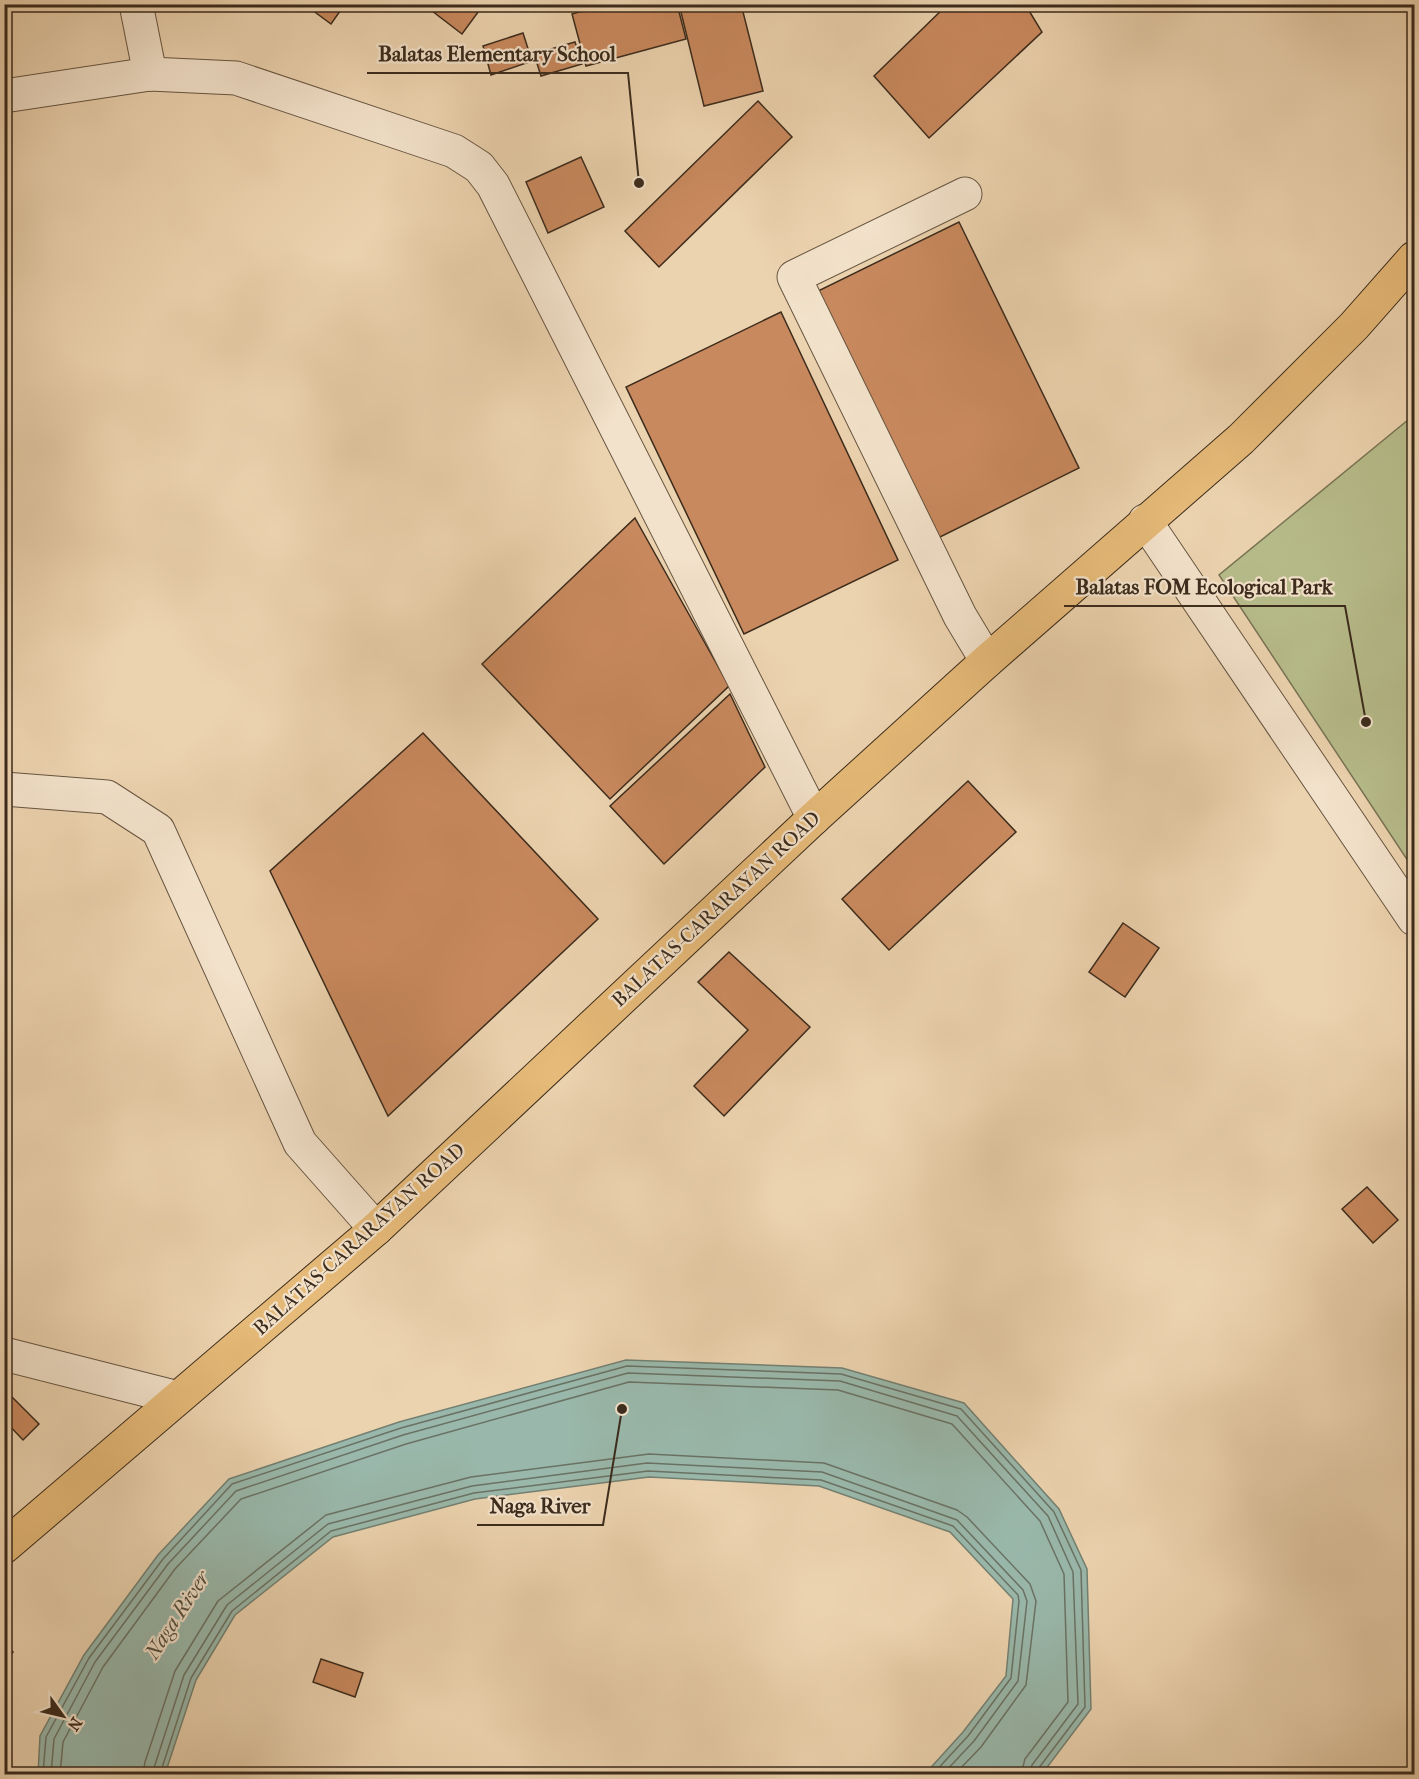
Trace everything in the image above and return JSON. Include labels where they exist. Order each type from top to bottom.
[{"type":"main road","name":"BALATAS-CARARAYAN ROAD","points":[[4,1546],[376,1229],[814,818],[987,661],[1241,439],[1354,326],[1414,258]]},
{"type":"street","points":[[136,4],[150,74]]},
{"type":"street","points":[[4,96],[150,74],[236,78],[454,151],[479,167],[498,195],[814,818]]},
{"type":"street","points":[[965,194],[794,277],[960,616],[987,661]]},
{"type":"street","points":[[1145,521],[1414,919]]},
{"type":"street","points":[[4,789],[107,797],[158,830],[300,1143],[376,1229]]},
{"type":"street","points":[[4,1354],[178,1398]]},
{"type":"green space","points":[[1414,415],[1414,870],[1219,575]]},
{"type":"water","points":[[626,1360],[842,1368],[964,1403],[1059,1509],[1087,1569],[1091,1709],[1042,1774],[925,1774],[963,1732],[1006,1676],[1013,1599],[950,1532],[819,1486],[649,1477],[475,1499],[333,1537],[235,1615],[196,1680],[165,1774],[38,1774],[40,1736],[84,1655],[158,1555],[229,1479],[399,1422]]},
{"type":"building","points":[[304,4],[345,4],[331,24]]},
{"type":"building","points":[[423,4],[484,4],[462,34]]},
{"type":"building","points":[[608,4],[677,4],[686,39],[586,66],[572,14]]},
{"type":"building","points":[[679,4],[741,4],[763,91],[704,106]]},
{"type":"building","points":[[948,4],[1025,4],[1042,32],[929,138],[874,76]]},
{"type":"building","points":[[523,33],[532,61],[491,75],[483,46]]},
{"type":"building","points":[[575,42],[582,64],[541,76],[534,54]]},
{"type":"building","points":[[758,101],[792,137],[659,267],[625,231]]},
{"type":"building","points":[[581,157],[604,207],[548,233],[526,182]]},
{"type":"building","points":[[959,222],[1079,468],[936,539],[816,292]]},
{"type":"building","points":[[781,312],[898,560],[744,634],[626,387]]},
{"type":"building","points":[[635,518],[729,686],[610,799],[482,664]]},
{"type":"building","points":[[730,694],[765,767],[664,864],[610,806]]},
{"type":"building","points":[[423,733],[598,919],[388,1116],[270,871]]},
{"type":"building","points":[[968,781],[1016,832],[889,950],[842,899]]},
{"type":"building","points":[[1123,923],[1159,948],[1125,997],[1089,972]]},
{"type":"building","points":[[729,952],[810,1027],[724,1116],[694,1086],[748,1030],[698,982]]},
{"type":"building","points":[[1367,1187],[1398,1220],[1373,1243],[1342,1209]]},
{"type":"building","points":[[4,1389],[39,1424],[23,1440],[4,1420]]},
{"type":"building","points":[[4,1644],[13,1652],[4,1662]]},
{"type":"building","points":[[321,1659],[363,1673],[355,1697],[313,1682]]},
{"type":"place","name":"Balatas Elementary School","points":[[639,183]]},
{"type":"place","name":"Balatas FOM Ecological Park","points":[[1366,722]]},
{"type":"place","name":"Naga River","points":[[622,1409]]}]
